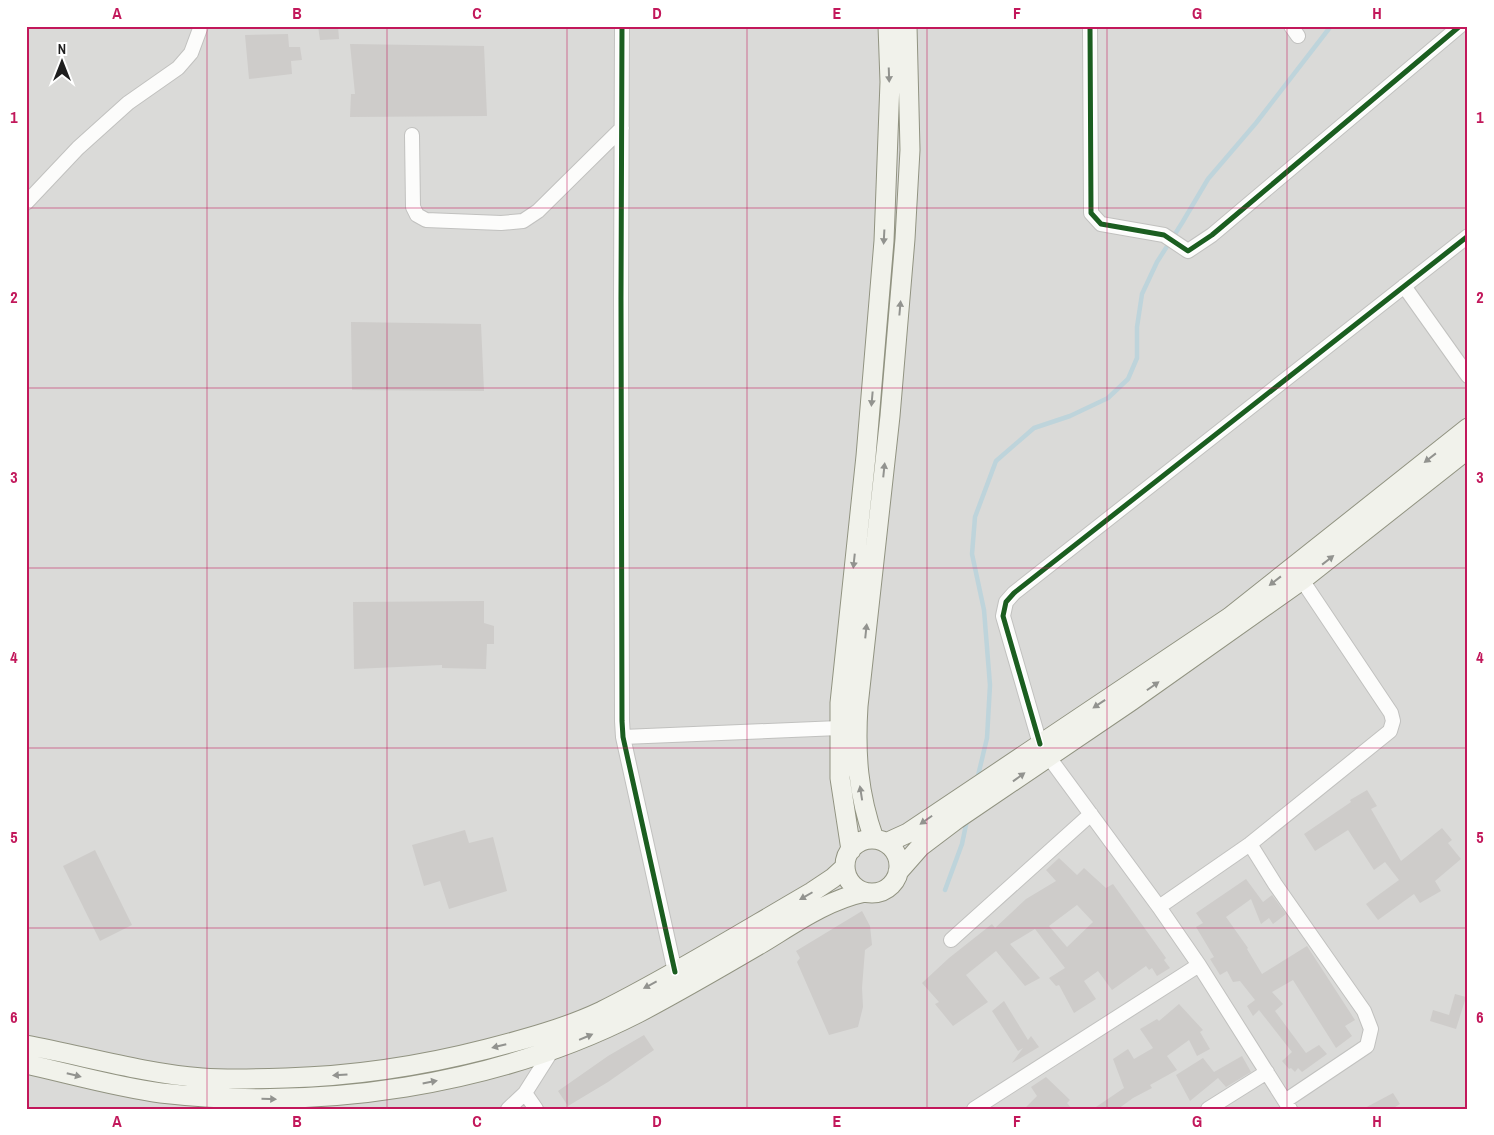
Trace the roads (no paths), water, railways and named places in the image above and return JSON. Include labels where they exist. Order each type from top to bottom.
[{"type":"main road","points":[[865,892],[850,882],[840,778],[839,728],[876,355],[884,241],[890,82],[888,26]]},
{"type":"main road","points":[[26,1064],[118,1086],[244,1104],[345,1096],[457,1076],[551,1052],[613,1025],[675,994],[818,909],[850,895],[865,892],[874,893],[890,886],[895,880],[899,865],[895,852],[880,841],[862,799],[856,757],[856,731],[890,416],[905,239],[910,114],[907,26]]},
{"type":"main road","points":[[26,1045],[128,1068],[203,1078],[251,1080],[357,1074],[412,1066],[459,1056],[554,1030],[601,1011],[675,972],[834,878],[857,844],[866,840],[880,841],[908,833],[972,799],[1230,617],[1468,428]]},
{"type":"main road","points":[[898,872],[920,847],[957,819],[984,782],[1131,702],[1302,580],[1468,449]]},
{"type":"street","points":[[26,204],[78,148],[128,103],[178,68],[191,53],[201,26]]},
{"type":"street","points":[[622,26],[622,711],[624,737],[675,972]]},
{"type":"street","points":[[1090,26],[1091,213],[1101,224],[1164,235],[1186,250],[1190,250],[1212,235],[1460,26]]},
{"type":"street","points":[[412,134],[413,206],[417,215],[426,220],[501,223],[522,221],[538,211],[622,128]]},
{"type":"street","points":[[1250,844],[1275,884],[1364,1011],[1372,1028],[1367,1046],[1287,1105],[1199,965],[1044,750],[1003,616],[1006,602],[1468,236]]},
{"type":"street","points":[[1404,286],[1468,376]]},
{"type":"street","points":[[1159,907],[1250,844],[1390,730],[1393,722],[1391,713],[1302,580]]},
{"type":"street","points":[[624,737],[839,728]]},
{"type":"street","points":[[952,940],[1091,814]]},
{"type":"street","points":[[974,1109],[1199,965]]},
{"type":"street","points":[[508,1109],[525,1093],[551,1052]]},
{"type":"street","points":[[1208,1109],[1266,1072]]},
{"type":"street","points":[[525,1093],[536,1109]]},
{"type":"waterway","points":[[977,780],[987,738],[990,685],[984,610],[972,554],[975,517],[996,461],[1034,428],[1070,416],[1108,398],[1128,379],[1137,358],[1137,327],[1142,294],[1157,262],[1208,179],[1256,123],[1331,26]]},
{"type":"waterway","points":[[945,890],[962,844],[967,820]]}]
